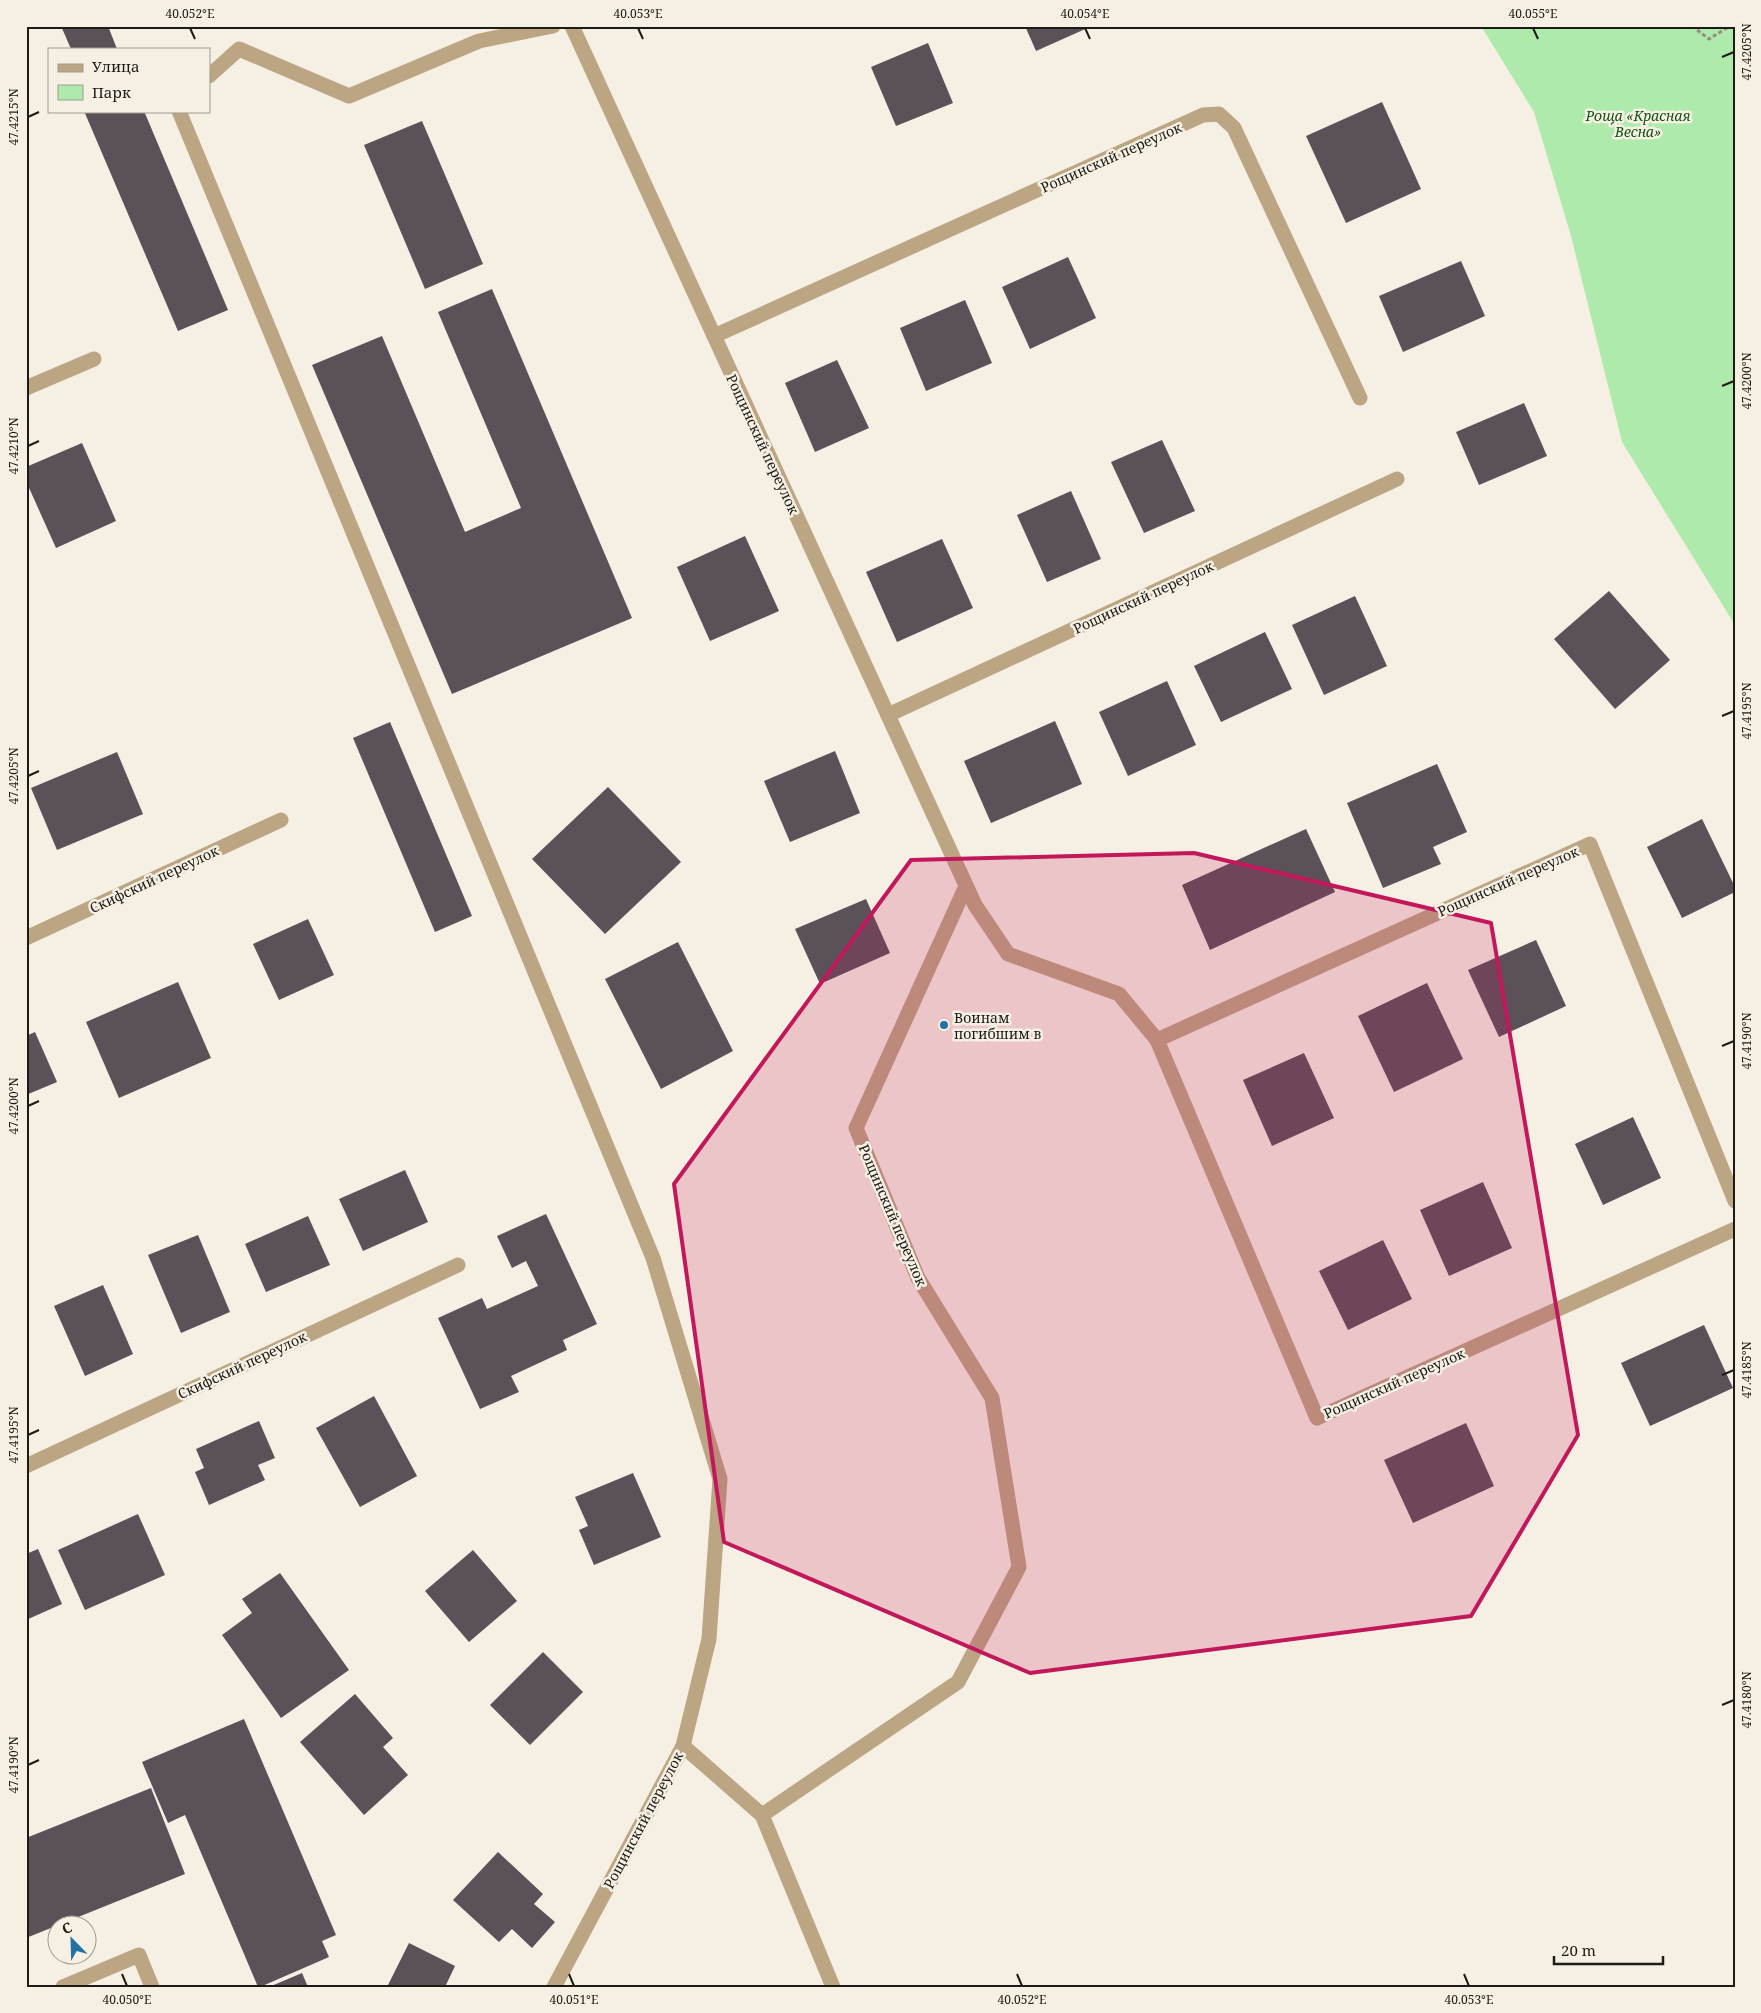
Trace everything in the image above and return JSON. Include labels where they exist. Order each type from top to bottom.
[{"type":"street","points":[[210,75],[239,49],[349,96],[479,41],[553,26]]},
{"type":"street","name":"Рощинский переулок","points":[[572,26],[975,905],[1008,954],[1119,994],[1157,1040],[1318,1418],[1735,1229]]},
{"type":"street","points":[[179,112],[653,1258],[720,1479],[709,1639],[683,1746]]},
{"type":"street","name":"Рощинский переулок","points":[[714,336],[1203,115],[1219,114],[1234,128],[1360,398]]},
{"type":"street","points":[[26,388],[94,359]]},
{"type":"street","name":"Рощинский переулок","points":[[888,715],[1398,479]]},
{"type":"street","name":"Скифский переулок","points":[[26,938],[281,820]]},
{"type":"street","name":"Рощинский переулок","points":[[1157,1040],[1590,844],[1735,1201]]},
{"type":"street","name":"Рощинский переулок","points":[[554,1987],[683,1746],[762,1815],[958,1682],[1019,1567],[992,1398],[918,1278],[856,1128],[966,886]]},
{"type":"street","name":"Скифский переулок","points":[[26,1466],[458,1265]]},
{"type":"street","points":[[762,1815],[833,1987]]},
{"type":"street","points":[[63,1987],[139,1955],[152,1987]]},
{"type":"path","points":[[1692,26],[1710,39],[1730,26]]},
{"type":"highlighted area","points":[[1194,853],[1491,923],[1578,1435],[1471,1616],[1030,1673],[724,1542],[674,1184],[911,860]]},
{"type":"green space","name":"Роща «Красная Весна»","points":[[1481,26],[1735,26],[1735,625],[1622,442],[1571,236],[1534,112]]},
{"type":"building","points":[[61,26],[108,26],[117,48],[71,48]]},
{"type":"building","points":[[1025,26],[1092,26],[1036,51]]},
{"type":"building","points":[[928,43],[953,103],[896,126],[871,67]]},
{"type":"building","points":[[1382,102],[1421,189],[1346,223],[1306,136]]},
{"type":"building","points":[[84,112],[144,112],[228,310],[178,331]]},
{"type":"building","points":[[422,121],[483,264],[425,289],[364,145]]},
{"type":"building","points":[[1068,257],[1096,318],[1030,349],[1002,287]]},
{"type":"building","points":[[1461,261],[1485,316],[1403,352],[1379,296]]},
{"type":"building","points":[[492,289],[632,618],[452,694],[312,365],[382,336],[465,532],[521,508],[438,312]]},
{"type":"building","points":[[965,300],[992,363],[926,391],[900,328]]},
{"type":"building","points":[[837,360],[869,428],[815,452],[785,383]]},
{"type":"building","points":[[1524,403],[1547,456],[1479,485],[1456,432]]},
{"type":"building","points":[[1162,440],[1195,511],[1144,533],[1111,462]]},
{"type":"building","points":[[82,443],[116,521],[56,548],[26,481],[26,467]]},
{"type":"building","points":[[1071,491],[1101,559],[1047,582],[1017,515]]},
{"type":"building","points":[[745,536],[779,611],[710,641],[677,567]]},
{"type":"building","points":[[942,539],[973,608],[897,642],[866,572]]},
{"type":"building","points":[[1609,591],[1670,660],[1615,709],[1554,639]]},
{"type":"building","points":[[1355,596],[1387,666],[1324,695],[1292,625]]},
{"type":"building","points":[[1265,632],[1292,689],[1221,722],[1194,666]]},
{"type":"building","points":[[1167,681],[1196,745],[1128,776],[1099,712]]},
{"type":"building","points":[[1055,721],[1082,784],[991,823],[964,761]]},
{"type":"building","points":[[390,722],[472,916],[435,932],[353,738]]},
{"type":"building","points":[[835,751],[860,813],[790,842],[764,781]]},
{"type":"building","points":[[117,752],[143,814],[57,850],[31,788]]},
{"type":"building","points":[[1437,764],[1467,832],[1433,847],[1441,864],[1383,888],[1347,803]]},
{"type":"building","points":[[608,787],[681,862],[605,934],[532,859]]},
{"type":"building","points":[[1702,819],[1735,887],[1735,892],[1682,918],[1647,847]]},
{"type":"building","points":[[1306,829],[1335,892],[1210,950],[1182,885]]},
{"type":"building","points":[[866,899],[890,953],[820,984],[795,929]]},
{"type":"building","points":[[308,919],[334,975],[279,1000],[253,944]]},
{"type":"building","points":[[1536,940],[1566,1006],[1499,1037],[1468,970]]},
{"type":"building","points":[[678,942],[733,1051],[661,1089],[605,979]]},
{"type":"building","points":[[178,982],[211,1058],[119,1098],[86,1022]]},
{"type":"building","points":[[1427,983],[1463,1059],[1394,1092],[1358,1016]]},
{"type":"building","points":[[35,1032],[57,1082],[26,1095],[26,1036]]},
{"type":"building","points":[[1304,1053],[1334,1118],[1272,1146],[1243,1080]]},
{"type":"building","points":[[1633,1117],[1661,1178],[1603,1205],[1575,1144]]},
{"type":"building","points":[[405,1170],[428,1222],[363,1251],[339,1199]]},
{"type":"building","points":[[1483,1182],[1512,1248],[1449,1276],[1420,1210]]},
{"type":"building","points":[[546,1214],[597,1324],[563,1340],[567,1350],[511,1376],[519,1392],[480,1409],[438,1318],[482,1298],[487,1309],[538,1286],[526,1261],[512,1268],[497,1236]]},
{"type":"building","points":[[308,1216],[330,1265],[266,1292],[245,1244]]},
{"type":"building","points":[[198,1235],[230,1312],[181,1333],[148,1255]]},
{"type":"building","points":[[1383,1240],[1412,1299],[1348,1330],[1319,1271]]},
{"type":"building","points":[[103,1285],[133,1354],[85,1376],[54,1306]]},
{"type":"building","points":[[1704,1325],[1733,1388],[1650,1426],[1621,1363]]},
{"type":"building","points":[[374,1396],[417,1476],[360,1507],[316,1428]]},
{"type":"building","points":[[259,1421],[275,1458],[258,1465],[265,1480],[209,1505],[195,1472],[204,1468],[196,1449]]},
{"type":"building","points":[[1466,1423],[1494,1486],[1413,1523],[1384,1460]]},
{"type":"building","points":[[633,1473],[661,1537],[594,1565],[579,1530],[588,1526],[575,1497]]},
{"type":"building","points":[[138,1514],[165,1575],[85,1610],[58,1550]]},
{"type":"building","points":[[38,1549],[62,1604],[26,1620],[26,1554]]},
{"type":"building","points":[[473,1550],[517,1601],[469,1642],[425,1591]]},
{"type":"building","points":[[280,1573],[349,1670],[281,1718],[222,1635],[252,1613],[242,1599]]},
{"type":"building","points":[[543,1652],[583,1692],[530,1745],[490,1705]]},
{"type":"building","points":[[355,1694],[393,1738],[383,1747],[408,1775],[364,1815],[300,1742]]},
{"type":"building","points":[[244,1719],[336,1935],[322,1941],[329,1957],[260,1987],[258,1987],[185,1815],[168,1823],[142,1762]]},
{"type":"building","points":[[151,1788],[185,1874],[81,1916],[48,1916],[48,1929],[26,1938],[26,1838]]},
{"type":"building","points":[[498,1852],[543,1894],[534,1904],[555,1922],[532,1948],[512,1929],[499,1942],[453,1900]]},
{"type":"building","points":[[409,1943],[455,1966],[445,1987],[387,1987]]},
{"type":"building","points":[[302,1973],[308,1987],[269,1987]]},
{"type":"place","name":"Воинам погибшим в","points":[[944,1025]]}]
